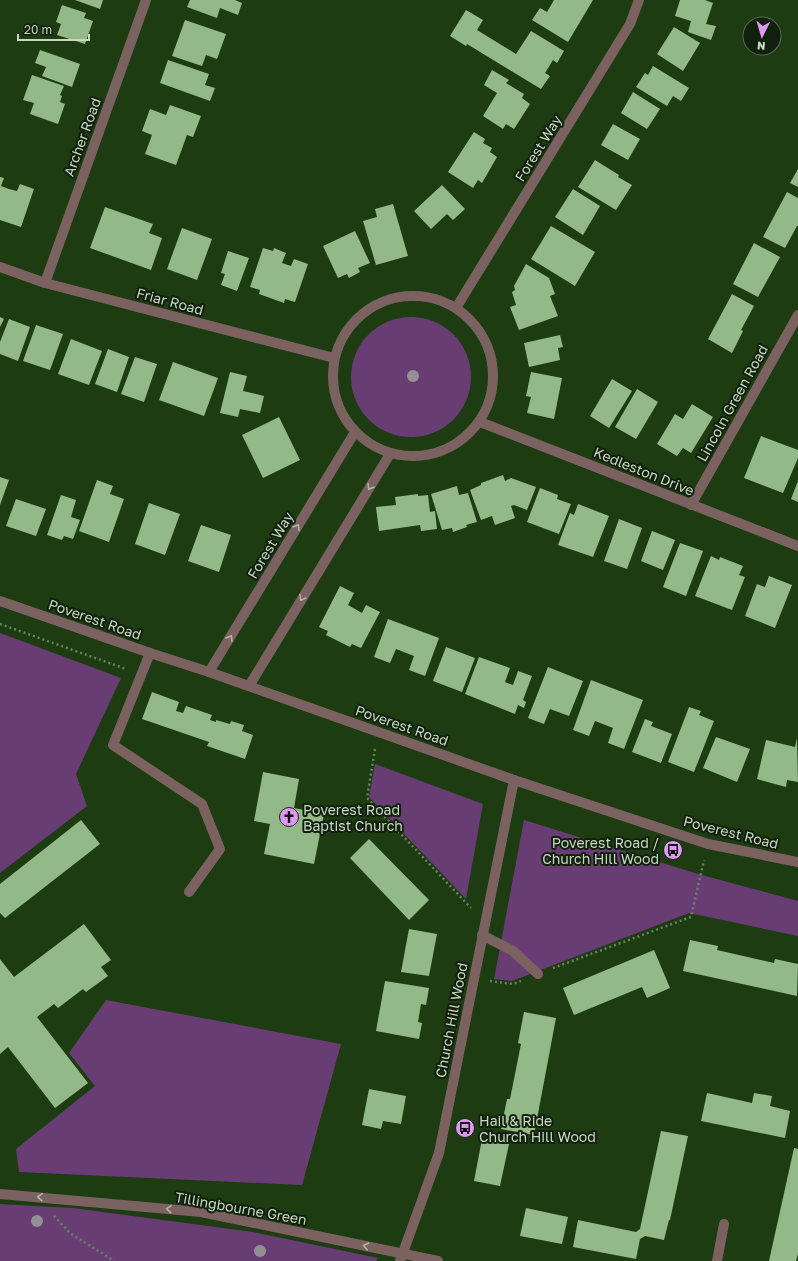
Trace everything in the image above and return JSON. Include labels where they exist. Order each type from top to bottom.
[{"type":"street","name":"Archer Road","points":[[45,283],[146,0]]},
{"type":"street","name":"Forest Way","points":[[456,308],[630,24],[638,0]]},
{"type":"street","name":"Friar Road","points":[[0,267],[45,283],[334,358]]},
{"type":"street","points":[[407,296],[432,298],[456,308],[475,325],[488,347],[494,372],[490,398],[480,422],[462,440],[440,452],[416,457],[390,454],[371,445],[355,432],[339,410],[332,384],[334,358],[343,334],[360,314],[382,301],[407,296]]},
{"type":"street","name":"Lincoln Green Road","points":[[691,505],[798,314]]},
{"type":"street","name":"Kedleston Drive","points":[[480,422],[798,546]]},
{"type":"street","name":"Forest Way","points":[[209,672],[355,432]]},
{"type":"street","points":[[249,686],[390,454]]},
{"type":"street","name":"Poverest Road","points":[[0,601],[209,672],[514,780],[708,844],[798,862]]},
{"type":"street","points":[[150,653],[113,745],[202,804],[220,849],[189,892]]},
{"type":"street","name":"Church Hill Wood","points":[[402,1257],[439,1153],[484,922],[514,780]]},
{"type":"street","points":[[482,935],[512,951],[538,974]]},
{"type":"street","name":"Tillingbourne Green","points":[[0,1194],[201,1212],[402,1257],[438,1261]]},
{"type":"street","points":[[717,1261],[724,1224]]},
{"type":"path","points":[[0,624],[142,675]]},
{"type":"path","points":[[378,731],[367,798],[484,922]]},
{"type":"path","points":[[473,979],[513,984],[691,917],[708,844]]},
{"type":"path","points":[[36,1197],[70,1234],[114,1261]]},
{"type":"shaded area","points":[[411,317],[434,321],[454,334],[467,354],[471,377],[467,400],[454,420],[434,433],[411,437],[388,433],[368,420],[355,400],[351,377],[355,354],[368,334],[388,321]]},
{"type":"shaded area","points":[[0,633],[121,678],[76,774],[87,806],[0,873]]},
{"type":"shaded area","points":[[375,764],[483,804],[466,899],[369,797]]},
{"type":"shaded area","points":[[524,820],[698,874],[798,901],[798,936],[689,913],[512,981],[494,979]]},
{"type":"shaded area","points":[[106,1000],[341,1044],[302,1185],[19,1172],[16,1149],[95,1086],[69,1053]]},
{"type":"shaded area","points":[[0,1204],[73,1208],[253,1232],[378,1258],[376,1261],[0,1261]]},
{"type":"building","points":[[75,0],[103,0],[100,9]]},
{"type":"building","points":[[190,0],[235,0],[242,3],[238,15],[220,8],[217,18],[187,7]]},
{"type":"building","points":[[554,0],[593,0],[568,42],[532,20],[540,8],[547,12]]},
{"type":"building","points":[[680,0],[705,0],[713,3],[706,24],[716,26],[711,40],[688,32],[691,21],[675,16]]},
{"type":"building","points":[[62,5],[86,13],[84,18],[93,21],[85,44],[57,35],[61,24],[56,22]]},
{"type":"building","points":[[466,10],[483,20],[477,30],[516,54],[531,31],[564,51],[557,63],[553,60],[545,73],[550,76],[541,89],[467,44],[466,46],[450,36]]},
{"type":"building","points":[[185,20],[226,34],[217,59],[206,55],[202,66],[172,56]]},
{"type":"building","points":[[674,27],[700,43],[683,71],[657,54]]},
{"type":"building","points":[[40,50],[80,64],[72,87],[42,76],[46,67],[35,63]]},
{"type":"building","points":[[168,60],[209,74],[205,85],[215,88],[210,101],[160,83]]},
{"type":"building","points":[[653,66],[689,88],[681,101],[673,96],[667,106],[636,87],[645,73],[648,75]]},
{"type":"building","points":[[492,70],[509,80],[506,83],[524,94],[522,98],[530,104],[514,129],[506,124],[503,129],[483,116],[497,93],[484,85]]},
{"type":"building","points":[[32,75],[64,86],[60,95],[62,96],[60,102],[65,104],[58,124],[30,114],[34,103],[23,100]]},
{"type":"building","points":[[633,92],[660,109],[647,129],[621,113]]},
{"type":"building","points":[[170,105],[201,116],[193,137],[187,135],[176,165],[145,154],[152,135],[142,131],[150,109],[166,115]]},
{"type":"building","points":[[613,124],[640,139],[628,160],[601,145]]},
{"type":"building","points":[[474,132],[485,139],[483,143],[492,148],[490,152],[497,157],[482,183],[478,180],[473,188],[448,172]]},
{"type":"building","points":[[595,160],[619,175],[618,177],[632,185],[616,210],[578,187]]},
{"type":"building","points":[[798,169],[798,187],[790,183]]},
{"type":"building","points":[[0,177],[4,178],[1,186],[9,189],[17,191],[20,184],[34,189],[21,227],[0,220]]},
{"type":"building","points":[[442,185],[465,209],[453,220],[447,214],[431,229],[414,211]]},
{"type":"building","points":[[573,189],[600,206],[583,235],[555,217]]},
{"type":"building","points":[[787,192],[798,198],[798,226],[785,248],[763,237]]},
{"type":"building","points":[[393,204],[408,256],[376,265],[363,221],[377,217],[375,209]]},
{"type":"building","points":[[105,207],[153,224],[149,233],[162,238],[151,270],[90,248]]},
{"type":"building","points":[[551,226],[595,252],[575,286],[531,259]]},
{"type":"building","points":[[182,228],[212,239],[197,280],[167,269]]},
{"type":"building","points":[[355,231],[370,263],[358,268],[360,272],[349,278],[347,274],[338,278],[323,246]]},
{"type":"building","points":[[754,243],[780,257],[758,297],[733,284]]},
{"type":"building","points":[[263,248],[273,251],[274,248],[286,253],[282,263],[291,266],[294,259],[308,264],[295,302],[285,299],[284,303],[259,294],[260,290],[250,287]]},
{"type":"building","points":[[228,251],[249,258],[237,291],[221,285],[225,274],[221,273]]},
{"type":"building","points":[[526,264],[549,278],[555,294],[550,296],[558,316],[519,330],[510,307],[516,305],[512,292],[515,290],[514,286]]},
{"type":"building","points":[[732,294],[754,306],[741,330],[743,331],[732,353],[708,339]]},
{"type":"building","points":[[0,317],[4,319],[0,327]]},
{"type":"building","points":[[9,319],[30,327],[18,361],[0,354],[0,342]]},
{"type":"building","points":[[36,325],[63,334],[50,370],[23,361]]},
{"type":"building","points":[[560,335],[563,347],[558,348],[560,360],[529,367],[524,343]]},
{"type":"building","points":[[71,339],[102,351],[89,385],[58,374]]},
{"type":"building","points":[[108,349],[129,357],[117,392],[95,384]]},
{"type":"building","points":[[135,357],[157,364],[144,402],[121,394]]},
{"type":"building","points":[[173,362],[218,378],[204,416],[159,400]]},
{"type":"building","points":[[230,372],[247,376],[243,391],[264,396],[260,413],[240,409],[238,417],[220,413]]},
{"type":"building","points":[[531,372],[562,378],[554,419],[527,413],[531,397],[526,396]]},
{"type":"building","points":[[612,379],[632,391],[609,428],[590,416]]},
{"type":"building","points":[[637,389],[658,402],[636,439],[615,427]]},
{"type":"building","points":[[692,404],[713,417],[691,453],[683,448],[677,456],[657,444],[675,414],[683,419]]},
{"type":"building","points":[[279,417],[300,460],[263,478],[242,435]]},
{"type":"building","points":[[761,436],[798,450],[798,458],[783,493],[744,478]]},
{"type":"building","points":[[503,475],[505,481],[511,478],[536,487],[527,510],[514,505],[511,506],[515,518],[495,525],[492,516],[481,520],[470,490],[481,485],[481,483]]},
{"type":"building","points":[[0,477],[9,480],[0,505]]},
{"type":"building","points":[[97,480],[113,486],[110,494],[124,499],[109,542],[79,531]]},
{"type":"building","points":[[798,481],[798,502],[791,499]]},
{"type":"building","points":[[457,486],[459,495],[468,493],[477,522],[466,525],[467,527],[453,532],[452,528],[442,530],[431,494]]},
{"type":"building","points":[[540,488],[558,495],[557,499],[571,504],[559,534],[527,522]]},
{"type":"building","points":[[418,494],[418,496],[428,495],[430,512],[435,511],[437,529],[421,531],[420,525],[379,531],[376,507],[396,505],[395,497]]},
{"type":"building","points":[[61,495],[76,500],[71,517],[80,520],[73,539],[64,536],[62,540],[47,535]]},
{"type":"building","points":[[16,499],[46,509],[36,536],[6,526]]},
{"type":"building","points":[[149,503],[180,514],[165,555],[135,544]]},
{"type":"building","points":[[578,504],[609,516],[593,557],[558,545],[570,513],[574,515]]},
{"type":"building","points":[[619,519],[642,528],[627,569],[604,561]]},
{"type":"building","points":[[201,525],[231,535],[219,572],[188,561]]},
{"type":"building","points":[[652,531],[675,540],[663,570],[641,561]]},
{"type":"building","points":[[680,543],[703,551],[686,596],[663,587]]},
{"type":"building","points":[[711,556],[719,560],[720,557],[743,566],[739,575],[745,577],[732,610],[695,596]]},
{"type":"building","points":[[769,576],[792,585],[775,628],[745,616],[757,584],[765,587]]},
{"type":"building","points":[[340,586],[354,593],[348,605],[362,613],[366,605],[380,612],[361,648],[352,644],[350,647],[326,635],[328,631],[319,627]]},
{"type":"building","points":[[388,619],[439,638],[425,676],[409,670],[414,656],[396,649],[390,663],[374,657]]},
{"type":"building","points":[[446,647],[475,658],[462,692],[433,681]]},
{"type":"building","points":[[479,657],[510,668],[505,682],[513,685],[518,671],[532,676],[523,700],[526,702],[524,708],[518,705],[515,714],[465,694]]},
{"type":"building","points":[[548,667],[583,681],[569,716],[550,709],[544,724],[528,718]]},
{"type":"building","points":[[591,680],[643,700],[624,749],[608,743],[613,728],[595,721],[589,736],[573,730]]},
{"type":"building","points":[[152,692],[179,702],[176,711],[183,713],[186,706],[212,715],[210,720],[216,722],[216,720],[230,724],[231,721],[244,725],[242,731],[253,735],[245,759],[207,746],[209,742],[142,719]]},
{"type":"building","points":[[689,707],[701,711],[699,715],[714,721],[694,772],[668,762]]},
{"type":"building","points":[[645,719],[653,722],[651,726],[672,734],[661,763],[632,752]]},
{"type":"building","points":[[716,737],[750,749],[737,782],[703,768]]},
{"type":"building","points":[[797,738],[798,782],[787,780],[786,787],[757,779],[766,740],[795,747]]},
{"type":"building","name":"Poverest Road Baptist Church","points":[[263,772],[299,779],[294,808],[324,814],[314,864],[264,854],[270,824],[254,821]]},
{"type":"building","points":[[81,820],[100,844],[5,918],[0,913],[0,884]]},
{"type":"building","points":[[369,839],[429,900],[409,920],[350,858]]},
{"type":"building","points":[[84,924],[111,960],[101,967],[108,976],[86,992],[83,989],[58,1008],[54,1004],[37,1017],[88,1083],[55,1108],[8,1047],[0,1054],[0,959],[14,977]]},
{"type":"building","points":[[409,929],[437,934],[429,976],[401,972]]},
{"type":"building","points":[[690,940],[718,946],[717,950],[774,963],[775,959],[798,964],[797,996],[683,971]]},
{"type":"building","points":[[654,950],[670,988],[647,998],[642,987],[574,1015],[563,988]]},
{"type":"building","points":[[385,981],[429,988],[426,1005],[421,1004],[418,1022],[422,1023],[419,1039],[376,1031]]},
{"type":"building","points":[[524,1012],[556,1018],[534,1135],[501,1129],[507,1099],[510,1099],[521,1044],[518,1043]]},
{"type":"building","points":[[369,1089],[406,1096],[401,1124],[383,1121],[381,1129],[362,1125]]},
{"type":"building","points":[[707,1093],[752,1103],[754,1093],[772,1096],[770,1106],[790,1111],[785,1138],[701,1121]]},
{"type":"building","points":[[661,1131],[688,1136],[670,1220],[664,1240],[645,1236],[640,1239],[636,1259],[573,1247],[578,1220],[636,1232],[640,1229]]},
{"type":"building","points":[[482,1139],[509,1144],[500,1186],[474,1181]]},
{"type":"building","points":[[794,1148],[798,1149],[798,1254],[796,1261],[769,1261]]},
{"type":"building","points":[[526,1208],[568,1217],[562,1244],[520,1236]]},
{"type":"place","name":"Poverest Road Baptist Church","points":[[289,817]]},
{"type":"place","name":"Poverest Road / Church Hill Wood","points":[[673,850]]},
{"type":"place","name":"Hail & Ride Church Hill Wood","points":[[465,1128]]}]
